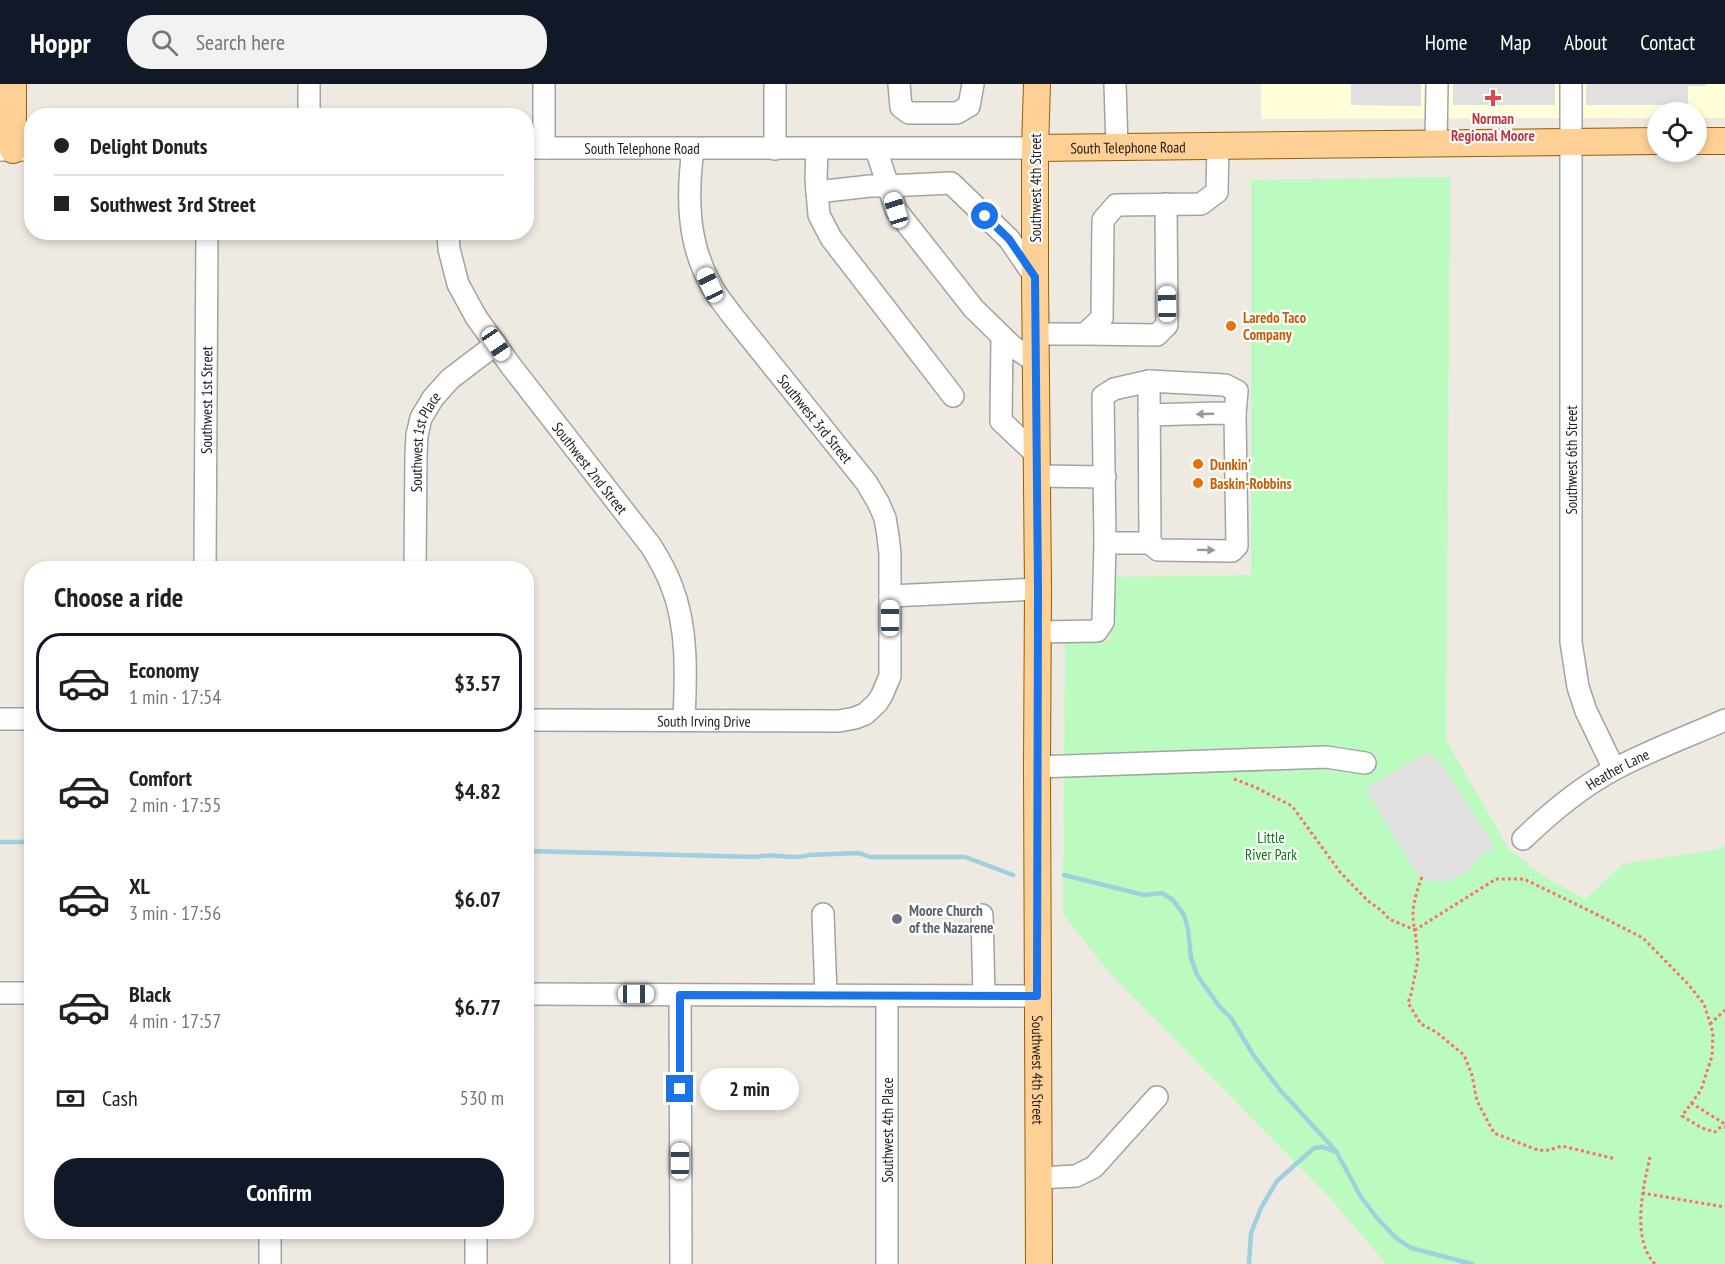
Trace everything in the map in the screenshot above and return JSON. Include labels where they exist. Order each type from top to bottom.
[{"type":"main road","points":[[13,84],[15,150]]},
{"type":"main road","name":"Southwest 4th Street","points":[[1037,84],[1035,334],[1038,589],[1039,1264]]},
{"type":"main road","name":"South Telephone Road","points":[[1035,148],[1647,141]]},
{"type":"main road","points":[[1707,141],[1725,141]]},
{"type":"street","points":[[309,84],[309,108]]},
{"type":"street","points":[[535,148],[544,84]]},
{"type":"street","points":[[775,84],[775,149]]},
{"type":"street","points":[[899,84],[901,107],[909,113],[957,113],[969,106],[973,84]]},
{"type":"street","points":[[1115,84],[1117,147]]},
{"type":"street","points":[[1436,143],[1437,84]]},
{"type":"street","name":"Southwest 6th Street","points":[[1571,84],[1571,642],[1578,687],[1586,711],[1614,769]]},
{"type":"street","points":[[941,113],[951,183],[1009,239],[1035,277]]},
{"type":"street","points":[[1085,334],[1102,318],[1103,220],[1116,205],[1201,204],[1217,192],[1218,146]]},
{"type":"street","name":"South Telephone Road","points":[[535,148],[1035,148]]},
{"type":"street","name":"Southwest 3rd Street","points":[[693,149],[689,177],[689,210],[692,233],[701,265],[710,285],[866,482],[885,518],[890,554],[890,676],[877,703]]},
{"type":"street","points":[[817,149],[816,179],[819,215],[831,238],[953,396]]},
{"type":"street","points":[[876,149],[896,210],[974,309],[1011,346],[1036,362]]},
{"type":"street","points":[[817,192],[870,186],[951,183]]},
{"type":"street","points":[[1035,334],[1157,335],[1167,324],[1166,204]]},
{"type":"street","name":"Southwest 1st Street","points":[[205,561],[207,240]]},
{"type":"street","name":"Southwest 2nd Street","points":[[448,240],[458,284],[471,309],[511,366],[651,546],[666,572],[678,604],[684,636],[686,691],[684,720]]},
{"type":"street","points":[[1002,337],[1001,421],[1037,466],[1105,477]]},
{"type":"street","name":"Southwest 1st Place","points":[[415,561],[416,455],[421,418],[433,398],[450,379],[496,344]]},
{"type":"street","points":[[1149,381],[1150,543]]},
{"type":"street","points":[[1038,632],[1097,631],[1103,622],[1105,477],[1103,396],[1114,389],[1149,381],[1225,385],[1237,391],[1235,414],[1237,546],[1232,551],[1158,550],[1150,543],[1105,543]]},
{"type":"street","points":[[1149,415],[1235,414]]},
{"type":"street","points":[[890,596],[1038,589]]},
{"type":"street","name":"South Irving Drive","points":[[534,720],[839,721],[865,714],[877,703]]},
{"type":"street","points":[[0,719],[24,719]]},
{"type":"street","name":"Heather Lane","points":[[1522,839],[1566,801],[1614,769],[1725,720]]},
{"type":"street","points":[[1037,766],[1326,757],[1365,763]]},
{"type":"street","points":[[823,914],[826,995]]},
{"type":"street","points":[[982,915],[984,996]]},
{"type":"street","points":[[0,993],[24,993]]},
{"type":"street","points":[[534,994],[1037,996]]},
{"type":"street","points":[[680,995],[681,1264]]},
{"type":"street","name":"Southwest 4th Place","points":[[887,996],[887,1264]]},
{"type":"street","points":[[1039,1178],[1076,1176],[1094,1167],[1157,1097]]},
{"type":"street","points":[[270,1239],[270,1264]]},
{"type":"street","points":[[476,1239],[476,1264]]},
{"type":"path","points":[[1226,775],[1292,806],[1340,873],[1389,919],[1415,930]]},
{"type":"path","points":[[1422,877],[1413,902],[1412,919],[1418,960],[1408,1003],[1421,1024],[1436,1032],[1464,1055],[1472,1075],[1477,1101],[1494,1133],[1526,1147],[1545,1151],[1562,1146],[1616,1159]]},
{"type":"path","points":[[1415,930],[1496,879],[1524,879],[1642,938],[1688,984],[1704,1004],[1713,1034],[1712,1056],[1701,1090],[1682,1116],[1714,1132],[1725,1126]]},
{"type":"path","points":[[1710,1023],[1725,1010]]},
{"type":"path","points":[[1691,1103],[1725,1126]]},
{"type":"path","points":[[1650,1156],[1642,1193],[1641,1232],[1646,1255],[1655,1264]]},
{"type":"path","points":[[1642,1193],[1725,1207]]},
{"type":"shaded area","name":"Norman Regional Moore","points":[[1261,84],[1725,84],[1725,118],[1707,118],[1707,102],[1647,102],[1647,118],[1261,119]]},
{"type":"shaded area","points":[[1351,84],[1421,84],[1421,106],[1351,105]]},
{"type":"shaded area","points":[[1453,84],[1555,84],[1555,105],[1453,105]]},
{"type":"shaded area","points":[[1586,84],[1706,84],[1706,86],[1688,86],[1688,102],[1586,105]]},
{"type":"shaded area","points":[[1425,753],[1444,767],[1495,847],[1482,855],[1467,872],[1442,882],[1427,880],[1416,872],[1365,789]]},
{"type":"green space","name":"Little River Park","points":[[1450,177],[1446,740],[1509,849],[1545,877],[1585,899],[1623,864],[1719,849],[1725,844],[1725,1264],[1386,1264],[1331,1199],[1107,970],[1063,914],[1065,641],[1110,641],[1115,577],[1251,575],[1251,180]]},
{"type":"waterway","points":[[0,842],[24,842]]},
{"type":"waterway","points":[[534,851],[757,857],[770,855],[803,857],[859,853],[870,857],[965,857],[1013,875]]},
{"type":"waterway","points":[[1064,875],[1144,895],[1162,893],[1173,900],[1184,915],[1191,958],[1197,975],[1219,1006],[1231,1018],[1254,1056],[1281,1091],[1336,1151],[1361,1197],[1377,1218],[1396,1238],[1411,1248],[1472,1264]]},
{"type":"waterway","points":[[1249,1264],[1251,1233],[1261,1208],[1277,1181],[1314,1148],[1323,1147],[1333,1151]]},
{"type":"place","name":"Norman Regional Moore","points":[[1493,98]]},
{"type":"place","name":"Laredo Taco Company","points":[[1231,326]]},
{"type":"place","name":"Dunkin'","points":[[1198,464]]},
{"type":"place","name":"Baskin-Robbins","points":[[1198,483]]},
{"type":"place","name":"Moore Church of the Nazarene","points":[[897,919]]},
{"type":"route","points":[[680,1089],[680,995],[1037,996],[1038,589],[1035,277],[1009,239],[985,216]]}]
